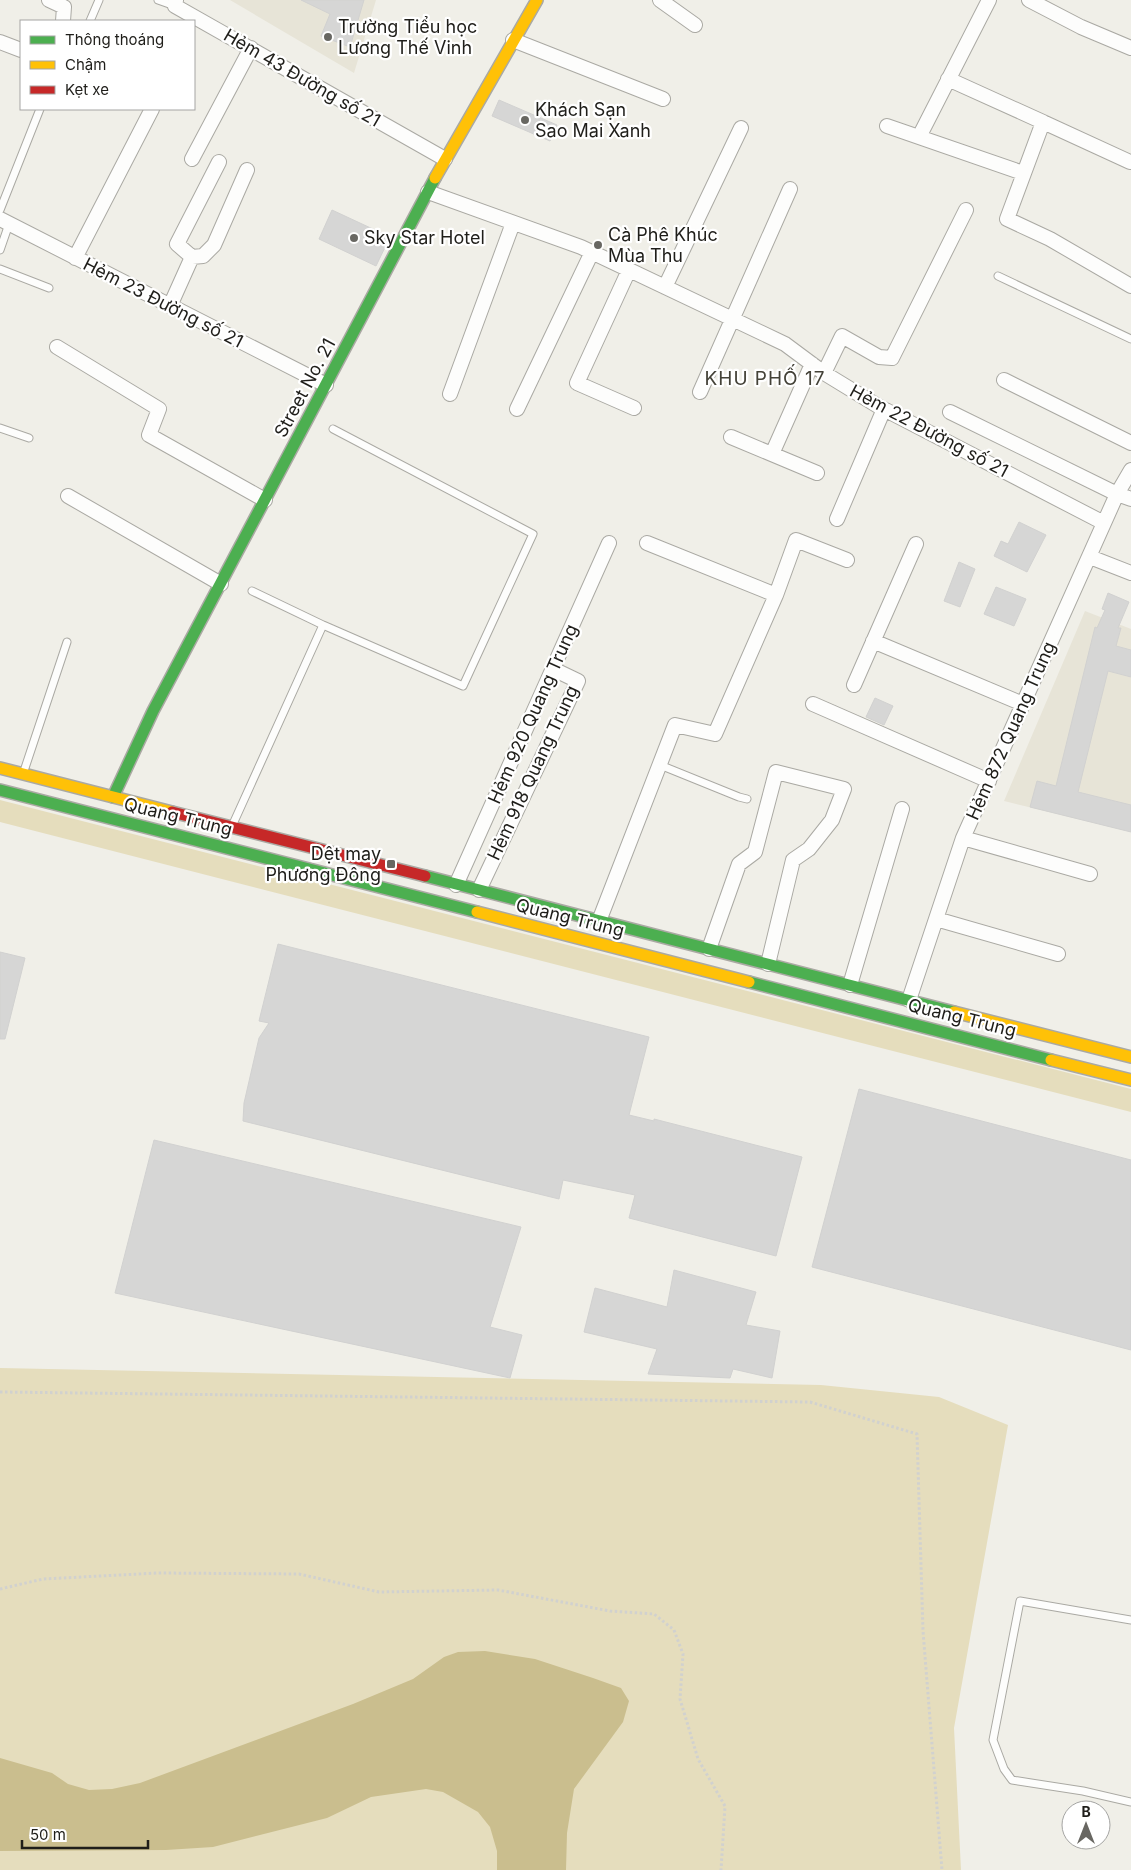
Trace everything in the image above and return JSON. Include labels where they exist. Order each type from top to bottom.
[{"type":"main road","name":"Street No. 21","points":[[104,817],[153,712],[445,159],[537,0]]},
{"type":"main road","name":"Quang Trung","points":[[0,768],[1131,1057]]},
{"type":"main road","name":"Quang Trung","points":[[0,790],[1131,1080]]},
{"type":"street","points":[[49,0],[64,7],[63,20]]},
{"type":"street","points":[[660,0],[695,25]]},
{"type":"street","points":[[919,137],[989,0]]},
{"type":"street","points":[[1030,0],[1081,27],[1130,45]]},
{"type":"street","name":"Hẻm 43 Đường số 21","points":[[176,3],[445,159]]},
{"type":"street","points":[[513,40],[663,99]]},
{"type":"street","points":[[0,42],[20,50]]},
{"type":"street","points":[[192,159],[251,48]]},
{"type":"street","points":[[948,79],[1130,162]]},
{"type":"street","points":[[75,258],[151,110]]},
{"type":"street","points":[[1043,122],[1007,219],[1050,239],[1131,286]]},
{"type":"street","points":[[887,126],[1023,173]]},
{"type":"street","points":[[665,287],[741,128]]},
{"type":"street","points":[[219,162],[176,244],[192,257],[203,256],[214,245],[247,170]]},
{"type":"street","points":[[700,392],[790,189]]},
{"type":"street","name":"Hẻm 22 Đường số 21","points":[[428,192],[558,237],[785,344],[824,373],[884,409],[1104,523]]},
{"type":"street","points":[[824,373],[842,336],[878,357],[892,358],[966,210]]},
{"type":"street","name":"Hẻm 23 Đường số 21","points":[[5,222],[326,385]]},
{"type":"street","points":[[450,394],[513,223]]},
{"type":"street","points":[[517,409],[592,252]]},
{"type":"street","points":[[170,306],[192,257]]},
{"type":"street","points":[[629,270],[577,383],[634,408]]},
{"type":"street","points":[[57,347],[159,409],[149,435],[265,500]]},
{"type":"street","points":[[772,454],[812,364]]},
{"type":"street","points":[[1004,380],[1131,443]]},
{"type":"street","points":[[837,519],[884,409]]},
{"type":"street","points":[[950,412],[1117,494],[1131,499]]},
{"type":"street","points":[[731,437],[818,473]]},
{"type":"street","name":"Hẻm 872 Quang Trung","points":[[909,1000],[963,838],[1117,494],[1131,470]]},
{"type":"street","points":[[68,496],[221,584]]},
{"type":"street","points":[[599,921],[675,725],[715,734],[776,595],[796,540],[847,560]]},
{"type":"street","name":"Hẻm 920 Quang Trung","points":[[456,885],[609,543]]},
{"type":"street","points":[[647,543],[776,595]]},
{"type":"street","points":[[854,685],[916,544]]},
{"type":"street","points":[[1090,557],[1131,573]]},
{"type":"street","points":[[873,641],[1023,704]]},
{"type":"street","name":"Hẻm 918 Quang Trung","points":[[479,890],[578,681],[553,669]]},
{"type":"street","points":[[813,704],[989,781]]},
{"type":"street","points":[[709,949],[739,864],[755,852],[776,772],[844,789],[832,820],[810,849],[793,860],[768,964]]},
{"type":"street","points":[[850,985],[902,809]]},
{"type":"street","points":[[963,838],[1090,874]]},
{"type":"street","points":[[936,918],[1058,954]]},
{"type":"lane","points":[[90,20],[99,0]]},
{"type":"lane","name":"Hẻm 43 Đường số 21","points":[[158,0],[176,3]]},
{"type":"lane","points":[[0,210],[40,110]]},
{"type":"lane","points":[[0,250],[5,222]]},
{"type":"lane","points":[[0,270],[49,288]]},
{"type":"lane","points":[[998,276],[1131,339]]},
{"type":"lane","points":[[0,428],[29,438]]},
{"type":"lane","points":[[252,591],[323,625],[463,686],[533,534],[333,429]]},
{"type":"lane","points":[[232,827],[323,625]]},
{"type":"lane","points":[[23,774],[67,642]]},
{"type":"lane","points":[[660,765],[747,799]]},
{"type":"lane","points":[[1131,1620],[1020,1601],[992,1740],[1004,1769],[1012,1780],[1083,1791],[1131,1802]]},
{"type":"path","points":[[0,1392],[810,1402],[917,1434],[923,1631],[942,1870]]},
{"type":"path","points":[[0,1589],[43,1579],[158,1573],[298,1574],[379,1592],[498,1590],[610,1611],[654,1614],[674,1630],[683,1654],[680,1699],[698,1759],[725,1806],[721,1870]]},
{"type":"shaded area","name":"Trường Tiểu học Lương Thế Vinh","points":[[230,0],[376,0],[354,73]]},
{"type":"shaded area","points":[[1085,611],[1131,629],[1131,832],[1004,801]]},
{"type":"shaded area","points":[[0,800],[1131,1089],[1131,1112],[0,822]]},
{"type":"shaded area","points":[[0,1368],[821,1385],[939,1397],[1008,1425],[954,1728],[961,1870],[0,1870]]},
{"type":"shaded area","points":[[485,1651],[535,1659],[593,1678],[621,1688],[629,1701],[623,1722],[574,1789],[567,1833],[566,1870],[497,1870],[497,1851],[490,1827],[478,1812],[443,1792],[426,1789],[371,1797],[327,1818],[213,1847],[166,1850],[0,1851],[0,1758],[52,1773],[68,1784],[89,1790],[112,1789],[140,1783],[353,1704],[413,1679],[444,1657],[458,1652]]},
{"type":"building","points":[[301,0],[364,0],[350,47],[321,36],[330,14]]},
{"type":"building","name":"Khách Sạn Sao Mai Xanh","points":[[499,100],[557,125],[550,141],[492,116]]},
{"type":"building","name":"Sky Star Hotel","points":[[332,210],[390,237],[376,266],[319,239]]},
{"type":"building","points":[[1019,522],[1046,535],[1027,572],[994,556],[1001,541],[1008,544]]},
{"type":"building","points":[[959,562],[975,569],[960,607],[944,601]]},
{"type":"building","points":[[996,587],[1026,599],[1014,626],[984,614]]},
{"type":"building","points":[[1108,593],[1129,602],[1118,628],[1121,628],[1116,646],[1131,650],[1131,677],[1108,671],[1078,792],[1131,805],[1131,832],[1030,807],[1037,781],[1056,786],[1095,627],[1097,628],[1105,610],[1102,609]]},
{"type":"building","points":[[875,698],[893,706],[884,725],[866,717]]},
{"type":"building","points":[[278,944],[649,1037],[629,1115],[654,1121],[654,1119],[802,1157],[776,1256],[629,1218],[635,1195],[563,1180],[559,1199],[243,1121],[244,1103],[259,1038],[269,1023],[259,1021]]},
{"type":"building","points":[[0,952],[25,958],[5,1039],[0,1039]]},
{"type":"building","points":[[859,1089],[1131,1160],[1131,1350],[812,1267]]},
{"type":"building","points":[[154,1140],[521,1227],[490,1327],[522,1335],[510,1378],[115,1293]]},
{"type":"building","points":[[674,1270],[756,1292],[746,1325],[780,1331],[772,1378],[733,1369],[730,1378],[648,1374],[657,1349],[584,1332],[595,1288],[667,1307]]},
{"type":"traffic: fast","points":[[113,797],[153,711],[435,178]]},
{"type":"traffic: fast","points":[[0,790],[477,912]]},
{"type":"traffic: fast","points":[[425,876],[954,1012]]},
{"type":"traffic: fast","points":[[749,982],[1051,1060]]},
{"type":"traffic: slow","points":[[435,178],[537,0]]},
{"type":"traffic: slow","points":[[0,768],[172,812]]},
{"type":"traffic: slow","points":[[477,912],[749,982]]},
{"type":"traffic: slow","points":[[954,1012],[1131,1057]]},
{"type":"traffic: slow","points":[[1051,1060],[1131,1080]]},
{"type":"traffic: jam","points":[[172,812],[425,876]]},
{"type":"place","name":"Trường Tiểu học Lương Thế Vinh","points":[[328,37]]},
{"type":"place","name":"Khách Sạn Sao Mai Xanh","points":[[525,120]]},
{"type":"place","name":"Sky Star Hotel","points":[[354,238]]},
{"type":"place","name":"Cà Phê Khúc Mùa Thu","points":[[598,245]]},
{"type":"place","name":"Dệt may Phương Đông","points":[[391,864]]},
{"type":"district","name":"KHU PHỐ 17","points":[[765,378]]}]
